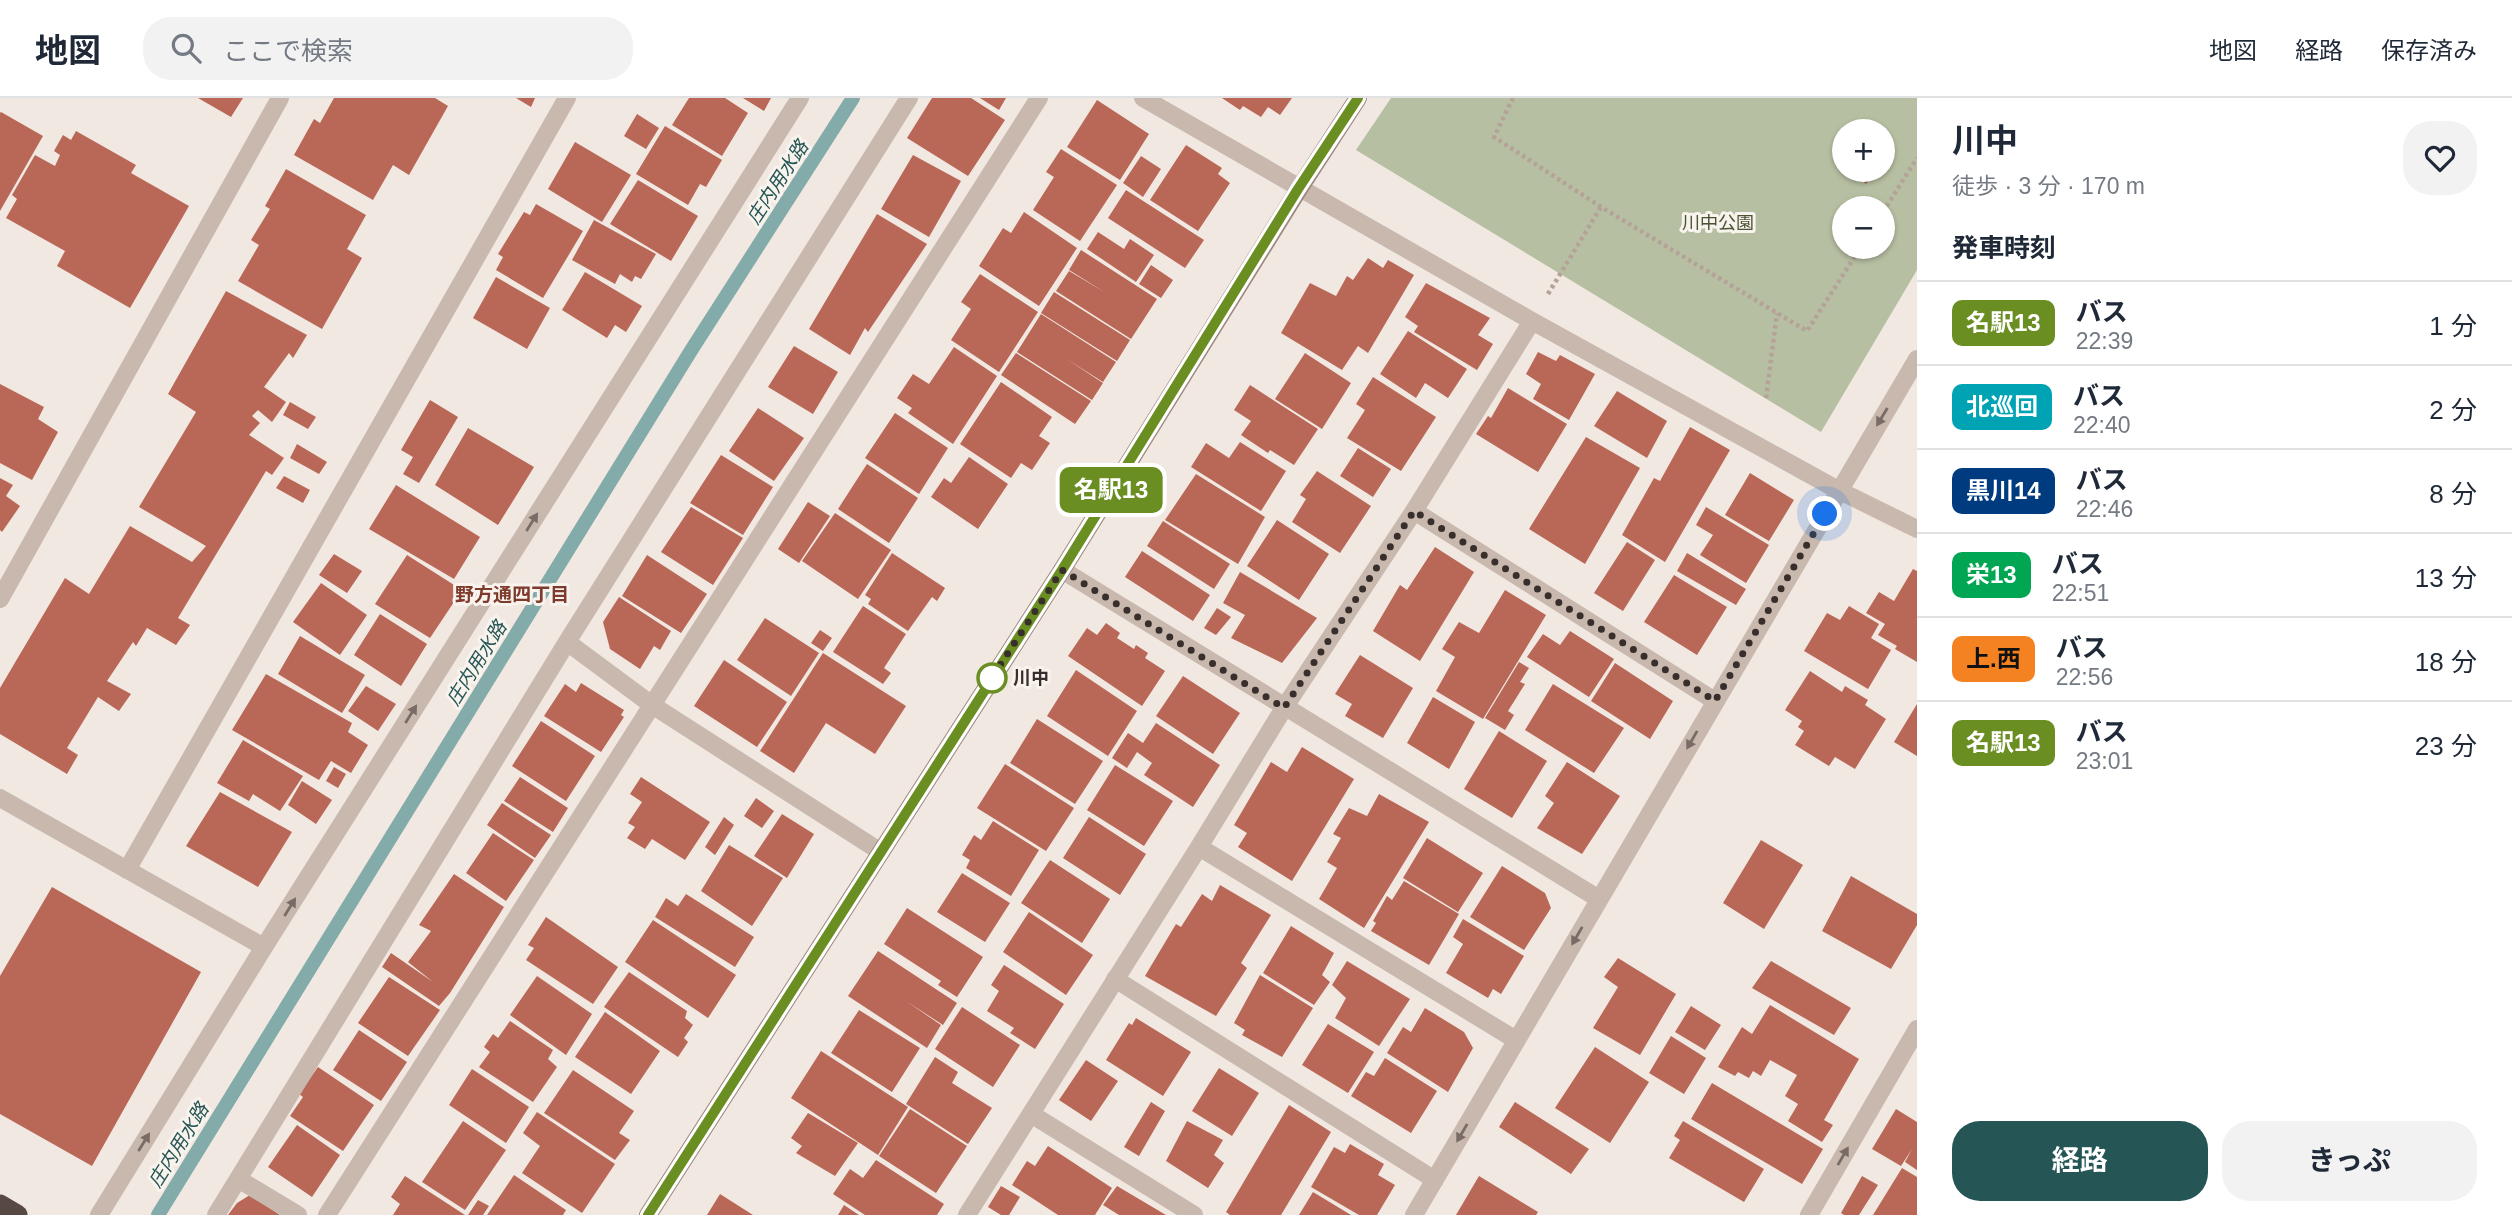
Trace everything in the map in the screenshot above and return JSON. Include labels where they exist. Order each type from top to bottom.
[{"type":"highway","points":[[0,1205],[17,1215]]},
{"type":"street","points":[[0,599],[280,98]]},
{"type":"street","points":[[127,870],[568,98]]},
{"type":"street","points":[[103,1207],[800,98]]},
{"type":"street","points":[[216,1215],[567,642],[909,98]]},
{"type":"street","points":[[327,1215],[1039,98]]},
{"type":"street","points":[[1143,98],[1532,321],[1838,490],[1917,529]]},
{"type":"street","points":[[648,1215],[1062,570],[1298,189],[1358,98]]},
{"type":"street","points":[[967,1215],[1284,708],[1414,511],[1532,321]]},
{"type":"street","points":[[1414,1215],[1917,359]]},
{"type":"street","points":[[1414,511],[1715,701]]},
{"type":"street","points":[[1062,570],[1599,899]]},
{"type":"street","points":[[567,642],[652,705],[881,852]]},
{"type":"street","points":[[0,798],[264,947]]},
{"type":"street","points":[[1199,847],[1516,1041]]},
{"type":"street","points":[[1115,979],[1435,1180]]},
{"type":"street","points":[[1809,1215],[1917,1029]]},
{"type":"street","points":[[1031,1114],[1194,1215]]},
{"type":"street","points":[[238,1179],[298,1215]]},
{"type":"path","points":[[1514,98],[1494,137],[1601,206],[1807,331],[1853,259]]},
{"type":"path","points":[[1893,196],[1917,158]]},
{"type":"path","points":[[1532,321],[1601,206]]},
{"type":"path","points":[[1766,398],[1777,313]]},
{"type":"green space","name":"川中公園","points":[[1391,98],[1917,98],[1917,270],[1821,432],[1356,150]]},
{"type":"building","points":[[198,98],[243,98],[231,117]]},
{"type":"building","points":[[334,98],[435,98],[448,106],[409,175],[393,165],[373,200],[294,155],[314,119],[320,123]]},
{"type":"building","points":[[516,98],[535,98],[531,107]]},
{"type":"building","points":[[689,98],[725,98],[748,113],[722,156],[672,125]]},
{"type":"building","points":[[743,98],[771,98],[764,111]]},
{"type":"building","points":[[932,98],[971,98],[1005,120],[968,176],[907,138]]},
{"type":"building","points":[[980,98],[1006,98],[999,110]]},
{"type":"building","points":[[1222,98],[1292,98],[1280,115],[1268,107],[1261,117],[1243,106],[1240,110]]},
{"type":"building","points":[[1097,100],[1149,134],[1120,180],[1067,147]]},
{"type":"building","points":[[0,113],[43,136],[0,211]]},
{"type":"building","points":[[637,114],[659,128],[646,149],[624,136]]},
{"type":"building","points":[[665,126],[722,160],[706,187],[700,184],[688,205],[636,174]]},
{"type":"building","points":[[76,131],[136,165],[131,173],[189,206],[130,308],[57,266],[65,251],[6,218],[17,199],[12,195],[35,155],[55,166],[60,155],[54,151],[63,135],[71,140]]},
{"type":"building","points":[[575,142],[631,175],[602,222],[548,189]]},
{"type":"building","points":[[1186,145],[1222,168],[1218,174],[1230,183],[1198,231],[1150,200]]},
{"type":"building","points":[[1061,149],[1117,185],[1080,241],[1033,210],[1054,177],[1046,172]]},
{"type":"building","points":[[913,155],[961,181],[929,237],[881,209]]},
{"type":"building","points":[[1141,156],[1161,169],[1143,197],[1123,183]]},
{"type":"building","points":[[286,169],[366,215],[347,249],[362,258],[322,329],[238,281],[259,245],[251,240],[270,209],[265,206]]},
{"type":"building","points":[[638,180],[698,216],[671,261],[610,224]]},
{"type":"building","points":[[1126,190],[1204,240],[1185,268],[1108,218]]},
{"type":"building","points":[[536,204],[583,231],[543,298],[496,270],[503,257],[498,254],[524,212],[530,215]]},
{"type":"building","points":[[1024,212],[1077,248],[1039,306],[979,266],[1003,228],[1011,233]]},
{"type":"building","points":[[877,214],[927,244],[868,332],[865,328],[850,355],[809,329]]},
{"type":"building","points":[[594,220],[656,254],[641,279],[635,276],[632,282],[620,274],[615,284],[572,260]]},
{"type":"building","points":[[1098,232],[1124,249],[1130,239],[1154,255],[1136,282],[1087,249]]},
{"type":"building","points":[[1081,250],[1157,299],[1131,339],[1056,291],[1069,271],[1106,293],[1069,270]]},
{"type":"building","points":[[1368,258],[1383,268],[1388,260],[1414,275],[1368,353],[1358,346],[1342,370],[1281,333],[1310,283],[1336,296],[1347,276],[1353,280]]},
{"type":"building","points":[[1151,265],[1173,280],[1161,298],[1139,284]]},
{"type":"building","points":[[585,272],[642,306],[626,332],[615,325],[607,338],[562,310]]},
{"type":"building","points":[[980,274],[1038,312],[999,372],[951,340],[971,309],[961,302]]},
{"type":"building","points":[[496,277],[550,308],[527,349],[473,318]]},
{"type":"building","points":[[1426,283],[1490,318],[1478,335],[1493,344],[1477,370],[1414,332],[1418,326],[1405,317]]},
{"type":"building","points":[[226,291],[307,335],[293,358],[289,353],[264,387],[286,402],[272,422],[258,410],[252,416],[260,423],[249,435],[284,458],[272,475],[266,471],[178,618],[190,625],[176,645],[147,628],[136,646],[133,642],[107,681],[131,694],[119,711],[98,697],[67,748],[78,755],[67,774],[0,734],[0,688],[65,578],[89,594],[130,526],[192,562],[206,546],[139,507],[196,412],[168,394]]},
{"type":"building","points":[[1054,292],[1130,340],[1117,361],[1041,313]]},
{"type":"building","points":[[1041,314],[1116,362],[1103,382],[1065,358],[1103,383],[1092,400],[1017,352]]},
{"type":"building","points":[[1408,331],[1467,369],[1448,398],[1425,383],[1416,398],[1380,374]]},
{"type":"building","points":[[794,346],[838,372],[813,414],[768,387]]},
{"type":"building","points":[[954,347],[997,376],[953,444],[908,413],[912,408],[897,398],[913,374],[929,384]]},
{"type":"building","points":[[1538,352],[1556,361],[1560,355],[1595,374],[1569,420],[1533,399],[1541,384],[1526,374]]},
{"type":"building","points":[[1016,353],[1091,401],[1075,424],[1001,375]]},
{"type":"building","points":[[1305,353],[1351,383],[1322,429],[1275,399]]},
{"type":"building","points":[[1373,377],[1436,417],[1401,471],[1347,438],[1365,410],[1356,404]]},
{"type":"building","points":[[1001,382],[1052,417],[1039,436],[1050,443],[1032,470],[1021,463],[1011,478],[960,444]]},
{"type":"building","points":[[0,384],[44,407],[38,419],[58,432],[32,480],[0,463]]},
{"type":"building","points":[[1250,385],[1318,429],[1294,465],[1270,450],[1268,453],[1241,435],[1251,421],[1234,410]]},
{"type":"building","points":[[1508,388],[1567,424],[1538,472],[1476,434],[1488,416],[1491,418]]},
{"type":"building","points":[[1617,391],[1667,421],[1647,458],[1594,426]]},
{"type":"building","points":[[430,400],[458,417],[419,483],[403,474],[413,457],[401,450]]},
{"type":"building","points":[[290,402],[316,417],[308,429],[283,415]]},
{"type":"building","points":[[758,408],[804,438],[774,481],[729,451]]},
{"type":"building","points":[[895,413],[948,448],[919,494],[865,458]]},
{"type":"building","points":[[1690,427],[1730,450],[1665,562],[1622,535],[1654,478],[1660,481]]},
{"type":"building","points":[[468,428],[534,467],[498,525],[435,485]]},
{"type":"building","points":[[1586,437],[1640,468],[1585,564],[1529,529]]},
{"type":"building","points":[[1240,442],[1286,471],[1261,511],[1191,467],[1206,443],[1229,458]]},
{"type":"building","points":[[297,444],[327,462],[319,474],[290,458]]},
{"type":"building","points":[[1358,448],[1391,469],[1373,497],[1340,476]]},
{"type":"building","points":[[721,455],[773,487],[743,535],[690,503]]},
{"type":"building","points":[[969,457],[1008,484],[978,529],[931,497],[944,478],[951,483]]},
{"type":"building","points":[[867,464],[918,498],[889,543],[838,509]]},
{"type":"building","points":[[1317,471],[1371,506],[1340,553],[1292,522],[1306,499],[1300,495]]},
{"type":"building","points":[[1750,473],[1794,500],[1769,541],[1725,515]]},
{"type":"building","points":[[1196,474],[1265,517],[1238,564],[1165,520]]},
{"type":"building","points":[[284,476],[310,490],[303,503],[276,488]]},
{"type":"building","points":[[0,478],[13,485],[6,496],[20,506],[2,532],[0,530]]},
{"type":"building","points":[[396,485],[480,537],[454,579],[369,529]]},
{"type":"building","points":[[808,502],[830,516],[799,563],[778,549]]},
{"type":"building","points":[[691,507],[743,538],[713,585],[661,552]]},
{"type":"building","points":[[1706,507],[1769,545],[1746,583],[1700,555],[1713,535],[1696,525]]},
{"type":"building","points":[[835,513],[891,550],[858,599],[802,561]]},
{"type":"building","points":[[1277,520],[1329,554],[1299,600],[1247,566]]},
{"type":"building","points":[[1163,521],[1230,564],[1214,589],[1147,546]]},
{"type":"building","points":[[1627,542],[1655,560],[1623,611],[1594,593]]},
{"type":"building","points":[[1435,547],[1474,572],[1420,661],[1373,631],[1400,585],[1407,590]]},
{"type":"building","points":[[1142,551],[1210,595],[1193,621],[1125,577]]},
{"type":"building","points":[[892,553],[945,588],[937,601],[932,597],[908,631],[868,604],[871,599],[865,595]]},
{"type":"building","points":[[1687,553],[1746,589],[1736,605],[1677,571]]},
{"type":"building","points":[[334,554],[362,571],[347,593],[319,575]]},
{"type":"building","points":[[407,555],[462,590],[430,638],[375,604]]},
{"type":"building","points":[[647,555],[707,594],[681,633],[622,596]]},
{"type":"building","points":[[1913,569],[1917,571],[1917,662],[1878,635],[1885,624],[1866,613],[1879,592],[1894,601]]},
{"type":"building","points":[[1240,572],[1317,618],[1282,663],[1231,638],[1245,615],[1223,603]]},
{"type":"building","points":[[1674,575],[1727,607],[1697,655],[1644,622]]},
{"type":"building","points":[[321,583],[367,615],[340,655],[293,622]]},
{"type":"building","points":[[1505,590],[1546,615],[1483,719],[1436,691],[1455,657],[1442,649],[1459,622],[1479,633]]},
{"type":"building","points":[[619,597],[671,631],[660,650],[654,646],[640,669],[610,649],[603,622]]},
{"type":"building","points":[[863,606],[906,634],[884,668],[891,673],[883,684],[833,652]]},
{"type":"building","points":[[1849,606],[1879,624],[1871,638],[1891,650],[1868,689],[1804,651],[1827,613],[1840,620]]},
{"type":"building","points":[[1217,608],[1231,617],[1216,635],[1204,628]]},
{"type":"building","points":[[380,614],[427,644],[401,686],[354,655]]},
{"type":"building","points":[[765,618],[819,653],[791,696],[737,660]]},
{"type":"building","points":[[1106,623],[1120,633],[1117,638],[1134,649],[1136,645],[1148,653],[1145,658],[1165,671],[1142,706],[1068,656],[1087,628],[1097,635]]},
{"type":"building","points":[[820,630],[832,638],[823,651],[811,643]]},
{"type":"building","points":[[1570,631],[1614,659],[1589,697],[1527,657],[1543,634],[1560,645]]},
{"type":"building","points":[[300,636],[365,675],[342,713],[278,674]]},
{"type":"building","points":[[823,653],[906,706],[875,754],[826,723],[794,773],[760,751]]},
{"type":"building","points":[[1360,655],[1413,688],[1383,738],[1345,716],[1352,704],[1335,694]]},
{"type":"building","points":[[724,660],[787,702],[757,747],[694,706]]},
{"type":"building","points":[[1519,662],[1529,668],[1520,682],[1525,684],[1508,711],[1514,715],[1505,730],[1485,718]]},
{"type":"building","points":[[1615,663],[1673,701],[1650,739],[1591,701]]},
{"type":"building","points":[[1076,670],[1137,711],[1108,756],[1047,716]]},
{"type":"building","points":[[1810,671],[1842,692],[1845,686],[1868,700],[1865,705],[1886,719],[1855,769],[1835,757],[1829,766],[1795,745],[1804,731],[1798,727],[1802,721],[1785,710]]},
{"type":"building","points":[[266,674],[352,723],[348,732],[368,745],[351,773],[331,761],[319,780],[232,730]]},
{"type":"building","points":[[1183,676],[1240,713],[1213,754],[1156,716]]},
{"type":"building","points":[[581,683],[624,710],[621,715],[624,717],[601,752],[544,716],[565,684],[576,692]]},
{"type":"building","points":[[1553,684],[1624,728],[1594,773],[1525,730]]},
{"type":"building","points":[[366,686],[396,704],[378,731],[348,711]]},
{"type":"building","points":[[1433,697],[1475,722],[1449,769],[1407,743]]},
{"type":"building","points":[[1917,704],[1917,756],[1894,742]]},
{"type":"building","points":[[1037,719],[1103,761],[1075,804],[1010,763]]},
{"type":"building","points":[[541,721],[595,756],[566,801],[512,766]]},
{"type":"building","points":[[1156,723],[1220,765],[1193,807],[1144,775],[1152,763],[1137,752],[1127,768],[1112,758],[1128,733],[1143,743]]},
{"type":"building","points":[[1499,731],[1547,761],[1512,818],[1464,789]]},
{"type":"building","points":[[243,740],[303,776],[280,811],[253,794],[249,801],[217,783]]},
{"type":"building","points":[[1302,747],[1354,779],[1292,881],[1238,847],[1247,833],[1234,825],[1271,762],[1287,772]]},
{"type":"building","points":[[1567,762],[1620,796],[1582,854],[1537,828],[1554,803],[1545,796]]},
{"type":"building","points":[[1005,764],[1074,808],[1046,851],[977,808]]},
{"type":"building","points":[[1115,765],[1173,801],[1144,846],[1087,810]]},
{"type":"building","points":[[334,767],[346,774],[338,788],[326,781]]},
{"type":"building","points":[[520,777],[568,808],[553,832],[504,801]]},
{"type":"building","points":[[641,777],[710,822],[685,860],[652,839],[645,849],[627,838],[635,827],[628,823],[642,802],[630,794]]},
{"type":"building","points":[[302,781],[332,800],[316,824],[288,805]]},
{"type":"building","points":[[220,792],[292,832],[258,887],[186,846]]},
{"type":"building","points":[[1379,794],[1429,822],[1364,928],[1319,899],[1337,868],[1327,862],[1341,838],[1333,834],[1349,808],[1367,816]]},
{"type":"building","points":[[756,798],[774,811],[762,828],[744,816]]},
{"type":"building","points":[[502,803],[551,835],[535,858],[487,825]]},
{"type":"building","points":[[782,814],[814,834],[787,878],[754,856]]},
{"type":"building","points":[[724,817],[734,825],[715,855],[705,847]]},
{"type":"building","points":[[1089,817],[1146,854],[1120,895],[1063,858]]},
{"type":"building","points":[[993,821],[1039,850],[1011,896],[966,868],[970,860],[962,855],[974,835],[981,840]]},
{"type":"building","points":[[493,833],[534,860],[506,901],[466,873]]},
{"type":"building","points":[[1427,838],[1483,873],[1458,912],[1403,878]]},
{"type":"building","points":[[1761,840],[1803,865],[1764,929],[1723,903]]},
{"type":"building","points":[[729,845],[783,878],[752,926],[701,891]]},
{"type":"building","points":[[1050,860],[1110,899],[1082,943],[1021,903]]},
{"type":"building","points":[[1502,866],[1545,893],[1551,908],[1524,950],[1470,917]]},
{"type":"building","points":[[962,873],[1010,903],[985,942],[937,912]]},
{"type":"building","points":[[454,874],[504,907],[439,1006],[382,967],[391,953],[433,982],[408,962],[431,931],[419,925]]},
{"type":"building","points":[[1851,876],[1917,914],[1917,925],[1891,969],[1822,931]]},
{"type":"building","points":[[1404,881],[1459,914],[1429,965],[1371,931],[1376,923],[1373,921],[1387,896],[1392,900]]},
{"type":"building","points":[[1220,885],[1271,915],[1241,963],[1247,968],[1216,1016],[1145,976],[1176,924],[1181,927],[1202,894],[1212,901]]},
{"type":"building","points":[[52,887],[201,972],[92,1166],[0,1114],[0,976]]},
{"type":"building","points":[[686,894],[754,937],[735,967],[655,917],[666,898],[678,906]]},
{"type":"building","points":[[907,908],[983,957],[957,997],[938,985],[941,981],[884,944]]},
{"type":"building","points":[[1029,912],[1093,955],[1066,995],[1003,952]]},
{"type":"building","points":[[546,917],[618,967],[593,1004],[526,960],[534,948],[528,945]]},
{"type":"building","points":[[1463,919],[1524,956],[1501,994],[1493,989],[1488,998],[1446,973],[1463,944],[1453,937]]},
{"type":"building","points":[[653,920],[736,975],[708,1018],[625,962]]},
{"type":"building","points":[[1291,926],[1334,953],[1322,975],[1330,982],[1314,1005],[1263,973]]},
{"type":"building","points":[[878,951],[957,1003],[943,1025],[906,1001],[941,1025],[927,1048],[848,996]]},
{"type":"building","points":[[1618,958],[1676,994],[1640,1055],[1593,1028],[1618,987],[1604,977]]},
{"type":"building","points":[[1347,961],[1410,999],[1379,1046],[1335,1018],[1346,998],[1332,985]]},
{"type":"building","points":[[1771,961],[1851,1008],[1834,1035],[1752,988]]},
{"type":"building","points":[[1004,965],[1064,1004],[1035,1049],[1010,1033],[1014,1028],[987,1011],[999,991],[991,985]]},
{"type":"building","points":[[629,972],[687,1011],[685,1018],[693,1025],[684,1038],[688,1042],[678,1057],[604,1007]]},
{"type":"building","points":[[1260,975],[1313,1008],[1282,1057],[1242,1035],[1245,1030],[1234,1023]]},
{"type":"building","points":[[537,976],[592,1014],[566,1055],[510,1015]]},
{"type":"building","points":[[389,977],[440,1010],[408,1056],[358,1023]]},
{"type":"building","points":[[1770,1005],[1859,1059],[1824,1120],[1833,1125],[1822,1142],[1788,1121],[1798,1104],[1785,1096],[1797,1075],[1770,1060],[1761,1076],[1753,1071],[1749,1078],[1738,1072],[1735,1076],[1718,1067],[1742,1027],[1752,1034]]},
{"type":"building","points":[[1691,1006],[1721,1025],[1705,1050],[1675,1032]]},
{"type":"building","points":[[962,1007],[1020,1045],[993,1087],[935,1049]]},
{"type":"building","points":[[1425,1008],[1464,1032],[1473,1048],[1448,1092],[1387,1053],[1403,1027],[1411,1032]]},
{"type":"building","points":[[859,1010],[920,1048],[892,1092],[831,1053]]},
{"type":"building","points":[[605,1012],[660,1051],[631,1094],[575,1057]]},
{"type":"building","points":[[1136,1018],[1191,1052],[1163,1096],[1106,1060],[1129,1023],[1132,1025]]},
{"type":"building","points":[[510,1021],[553,1050],[548,1059],[557,1067],[533,1102],[479,1067],[490,1052],[484,1047],[493,1034],[498,1038]]},
{"type":"building","points":[[1328,1024],[1374,1052],[1348,1093],[1302,1065]]},
{"type":"building","points":[[359,1030],[407,1062],[381,1101],[333,1070]]},
{"type":"building","points":[[1671,1036],[1706,1058],[1684,1094],[1649,1073]]},
{"type":"building","points":[[1595,1047],[1649,1082],[1610,1143],[1555,1108]]},
{"type":"building","points":[[821,1051],[908,1107],[878,1155],[791,1098]]},
{"type":"building","points":[[935,1057],[958,1072],[952,1083],[992,1108],[968,1144],[906,1104]]},
{"type":"building","points":[[1385,1058],[1437,1091],[1411,1133],[1351,1096],[1366,1072],[1374,1076]]},
{"type":"building","points":[[1086,1060],[1118,1081],[1091,1121],[1059,1100]]},
{"type":"building","points":[[318,1067],[374,1105],[343,1151],[290,1116],[303,1097],[299,1094]]},
{"type":"building","points":[[1219,1068],[1259,1093],[1232,1136],[1192,1111]]},
{"type":"building","points":[[472,1069],[529,1107],[506,1143],[449,1105]]},
{"type":"building","points":[[573,1070],[634,1111],[619,1133],[630,1140],[615,1160],[544,1113]]},
{"type":"building","points":[[1712,1083],[1823,1149],[1802,1184],[1691,1119]]},
{"type":"building","points":[[1151,1102],[1165,1111],[1139,1156],[1124,1147]]},
{"type":"building","points":[[1515,1102],[1589,1149],[1571,1174],[1499,1127]]},
{"type":"building","points":[[1289,1105],[1331,1132],[1281,1215],[1230,1215],[1226,1212]]},
{"type":"building","points":[[910,1109],[967,1146],[936,1193],[879,1156]]},
{"type":"building","points":[[1896,1109],[1917,1122],[1917,1170],[1905,1162],[1912,1149],[1901,1166],[1872,1149]]},
{"type":"building","points":[[537,1112],[615,1164],[582,1213],[522,1173],[540,1146],[523,1133]]},
{"type":"building","points":[[808,1113],[858,1143],[835,1176],[796,1153],[802,1146],[791,1138]]},
{"type":"building","points":[[463,1121],[506,1150],[465,1210],[422,1182]]},
{"type":"building","points":[[1187,1121],[1223,1140],[1214,1155],[1224,1163],[1208,1188],[1166,1161]]},
{"type":"building","points":[[1683,1121],[1764,1169],[1744,1202],[1669,1158],[1680,1140],[1674,1136]]},
{"type":"building","points":[[297,1125],[340,1155],[312,1197],[268,1167]]},
{"type":"building","points":[[1350,1144],[1384,1164],[1378,1175],[1395,1185],[1377,1215],[1359,1215],[1311,1187],[1334,1147],[1345,1153]]},
{"type":"building","points":[[1048,1146],[1112,1188],[1095,1215],[1058,1215],[1012,1185],[1027,1161],[1035,1166]]},
{"type":"building","points":[[876,1160],[944,1204],[937,1215],[865,1215],[833,1194],[850,1169],[863,1178]]},
{"type":"building","points":[[1902,1168],[1917,1177],[1917,1215],[1873,1215]]},
{"type":"building","points":[[514,1175],[566,1210],[563,1215],[487,1215]]},
{"type":"building","points":[[405,1176],[465,1215],[393,1215],[400,1204],[391,1197]]},
{"type":"building","points":[[1479,1176],[1538,1212],[1536,1215],[1456,1215]]},
{"type":"building","points":[[1862,1176],[1878,1185],[1859,1215],[1844,1215],[1841,1213]]},
{"type":"building","points":[[1001,1186],[1020,1197],[1009,1215],[1001,1215],[988,1207]]},
{"type":"building","points":[[1117,1186],[1166,1215],[1119,1215],[1103,1205]]},
{"type":"building","points":[[1313,1192],[1351,1215],[1299,1215]]},
{"type":"building","points":[[720,1194],[753,1215],[707,1215]]},
{"type":"building","points":[[250,1195],[280,1215],[228,1215],[237,1203]]},
{"type":"building","points":[[478,1200],[489,1206],[483,1215],[468,1215]]},
{"type":"building","points":[[844,1205],[859,1215],[838,1215]]},
{"type":"waterway","name":"庄内用水路","points":[[158,1215],[692,349],[853,98]]},
{"type":"bus line","name":"名駅13","points":[[648,1215],[1062,570],[1298,189],[1358,98]]},
{"type":"place","name":"川中","points":[[992,678]]},
{"type":"district","name":"野方通四丁目","points":[[512,594]]},
{"type":"route","points":[[992,678],[986,687],[1062,570],[1284,708],[1414,511],[1715,701],[1825,514]]}]
